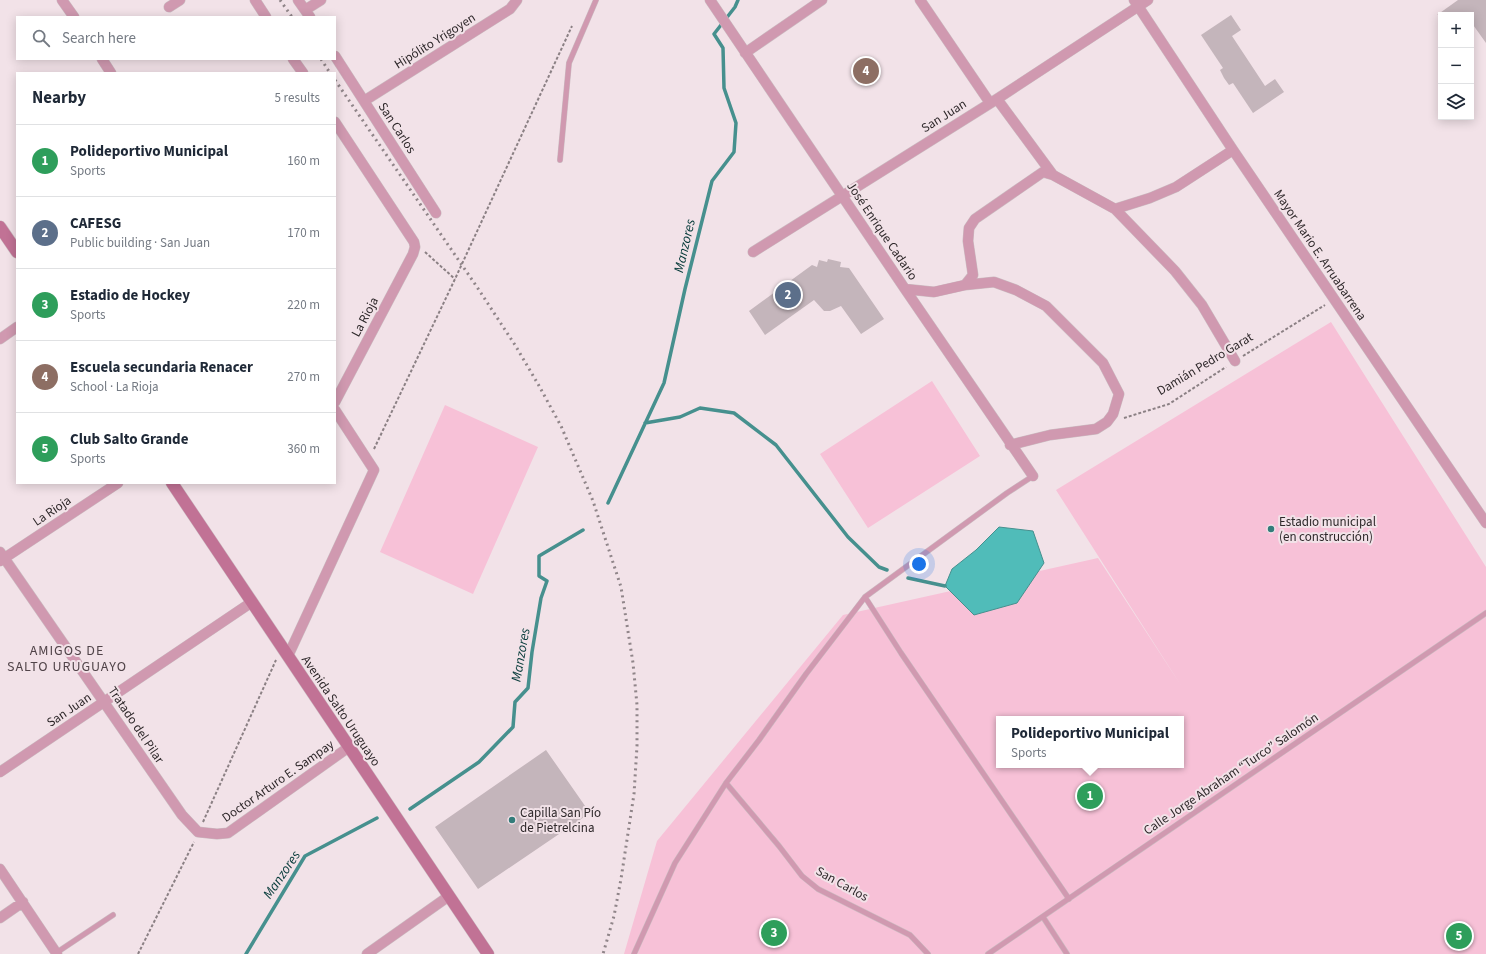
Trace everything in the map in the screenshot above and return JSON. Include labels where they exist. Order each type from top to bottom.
[{"type":"main road","points":[[0,227],[16,251]]},
{"type":"main road","name":"Avenida Salto Uruguayo","points":[[173,484],[488,954]]},
{"type":"street","points":[[62,0],[73,16]]},
{"type":"street","points":[[169,7],[180,0]]},
{"type":"street","points":[[254,0],[265,16]]},
{"type":"street","points":[[298,0],[307,13],[322,0]]},
{"type":"street","name":"Hipólito Yrigoyen","points":[[364,101],[510,9],[517,0]]},
{"type":"street","name":"José Enrique Cadario","points":[[710,0],[1010,445],[1033,476]]},
{"type":"street","points":[[745,53],[822,0]]},
{"type":"street","points":[[920,0],[994,101],[1053,175]]},
{"type":"street","name":"San Juan","points":[[753,252],[994,101],[1136,3],[1148,0]]},
{"type":"street","name":"Mayor Mario E. Arruabarrena","points":[[1136,3],[1233,150],[1486,523]]},
{"type":"street","name":"San Carlos","points":[[336,58],[436,213]]},
{"type":"street","points":[[103,60],[110,72]]},
{"type":"street","points":[[294,60],[302,72]]},
{"type":"street","points":[[336,124],[414,242]]},
{"type":"street","points":[[1114,209],[1150,198],[1176,187],[1233,150]]},
{"type":"street","points":[[965,285],[973,275],[968,240],[969,228],[975,219],[1043,172],[1053,175],[1114,209],[1175,271],[1202,305],[1235,361]]},
{"type":"street","name":"La Rioja","points":[[336,400],[413,254],[415,247],[414,242]]},
{"type":"street","points":[[905,289],[934,292],[965,285],[994,282],[1016,290],[1046,306],[1103,364],[1119,394],[1113,414],[1107,422],[1096,429],[1050,435],[1010,445]]},
{"type":"street","points":[[0,339],[16,328]]},
{"type":"street","points":[[285,652],[374,470],[336,412]]},
{"type":"street","name":"La Rioja","points":[[2,557],[116,484]]},
{"type":"street","name":"Tratado del Pilar","points":[[2,557],[104,701],[182,815],[198,832]]},
{"type":"street","name":"San Juan","points":[[0,772],[252,602]]},
{"type":"street","name":"Doctor Arturo E. Sampay","points":[[198,832],[217,834],[228,833],[349,747]]},
{"type":"street","points":[[0,868],[56,953]]},
{"type":"street","points":[[367,954],[449,896]]},
{"type":"street","points":[[0,918],[23,902]]},
{"type":"lane","points":[[560,160],[569,63],[596,0]]},
{"type":"lane","points":[[634,954],[675,863],[726,783],[806,674],[865,598],[1000,498],[1033,476]]},
{"type":"lane","points":[[865,598],[1069,899]]},
{"type":"lane","name":"Calle Jorge Abraham “Turco” Salomón","points":[[988,954],[1486,613]]},
{"type":"lane","name":"San Carlos","points":[[726,783],[802,876],[818,889],[910,935],[928,954]]},
{"type":"lane","points":[[56,953],[113,915]]},
{"type":"lane","points":[[1043,917],[1067,954]]},
{"type":"path","points":[[414,242],[455,279],[572,26]]},
{"type":"path","name":"Damián Pedro Garat","points":[[1107,422],[1169,404],[1334,300]]},
{"type":"path","points":[[138,954],[285,652]]},
{"type":"shaded area","points":[[1331,322],[1486,567],[1486,954],[624,954],[657,841],[843,615],[1098,558],[1182,687],[1056,490]]},
{"type":"shaded area","points":[[932,381],[980,456],[868,528],[820,454]]},
{"type":"shaded area","points":[[445,405],[538,447],[473,594],[380,552]]},
{"type":"water","points":[[999,527],[1033,531],[1044,563],[1017,603],[974,615],[945,586],[952,569],[976,550]]},
{"type":"building","points":[[1458,0],[1486,0],[1486,43],[1474,26],[1474,12],[1441,12]]},
{"type":"building","points":[[1231,15],[1241,30],[1232,36],[1265,86],[1275,79],[1284,92],[1253,113],[1233,83],[1229,85],[1224,78],[1220,70],[1223,68],[1201,35]]},
{"type":"building","points":[[828,259],[841,262],[840,267],[849,268],[884,319],[861,334],[841,306],[830,311],[824,311],[814,300],[765,335],[749,311],[812,265],[817,267],[819,260],[827,262]]},
{"type":"building","name":"Capilla San Pío de Pietrelcina","points":[[546,750],[590,813],[478,889],[435,827]]},
{"type":"waterway","name":"Manzores","points":[[608,503],[664,383],[685,289],[712,181],[734,152],[736,123],[724,88],[723,48],[714,34],[735,7],[738,0]]},
{"type":"waterway","points":[[645,423],[680,417],[700,408],[734,413],[776,445],[848,537],[879,567],[887,570]]},
{"type":"waterway","name":"Manzores","points":[[410,809],[479,762],[513,727],[515,702],[528,688],[541,598],[547,581],[539,576],[539,556],[583,530]]},
{"type":"waterway","points":[[908,578],[945,586]]},
{"type":"waterway","name":"Manzores","points":[[246,954],[305,856],[377,818]]},
{"type":"railway","points":[[280,0],[291,16]]},
{"type":"railway","points":[[322,60],[329,72]]},
{"type":"railway","points":[[336,81],[477,287],[515,345],[538,384],[561,426],[593,501],[621,587],[633,663],[637,705],[637,746],[634,794],[621,879],[614,916],[603,954]]},
{"type":"place","name":"Escuela secundaria Renacer","points":[[866,71]]},
{"type":"place","name":"CAFESG","points":[[788,295]]},
{"type":"place","name":"Estadio municipal (en construcción)","points":[[1271,529]]},
{"type":"place","name":"Polideportivo Municipal","points":[[1090,796]]},
{"type":"place","name":"Capilla San Pío de Pietrelcina","points":[[512,820]]},
{"type":"place","name":"Estadio de Hockey","points":[[774,933]]},
{"type":"place","name":"Club Salto Grande","points":[[1459,936]]},
{"type":"district","name":"AMIGOS DE SALTO URUGUAYO","points":[[67,660]]}]
